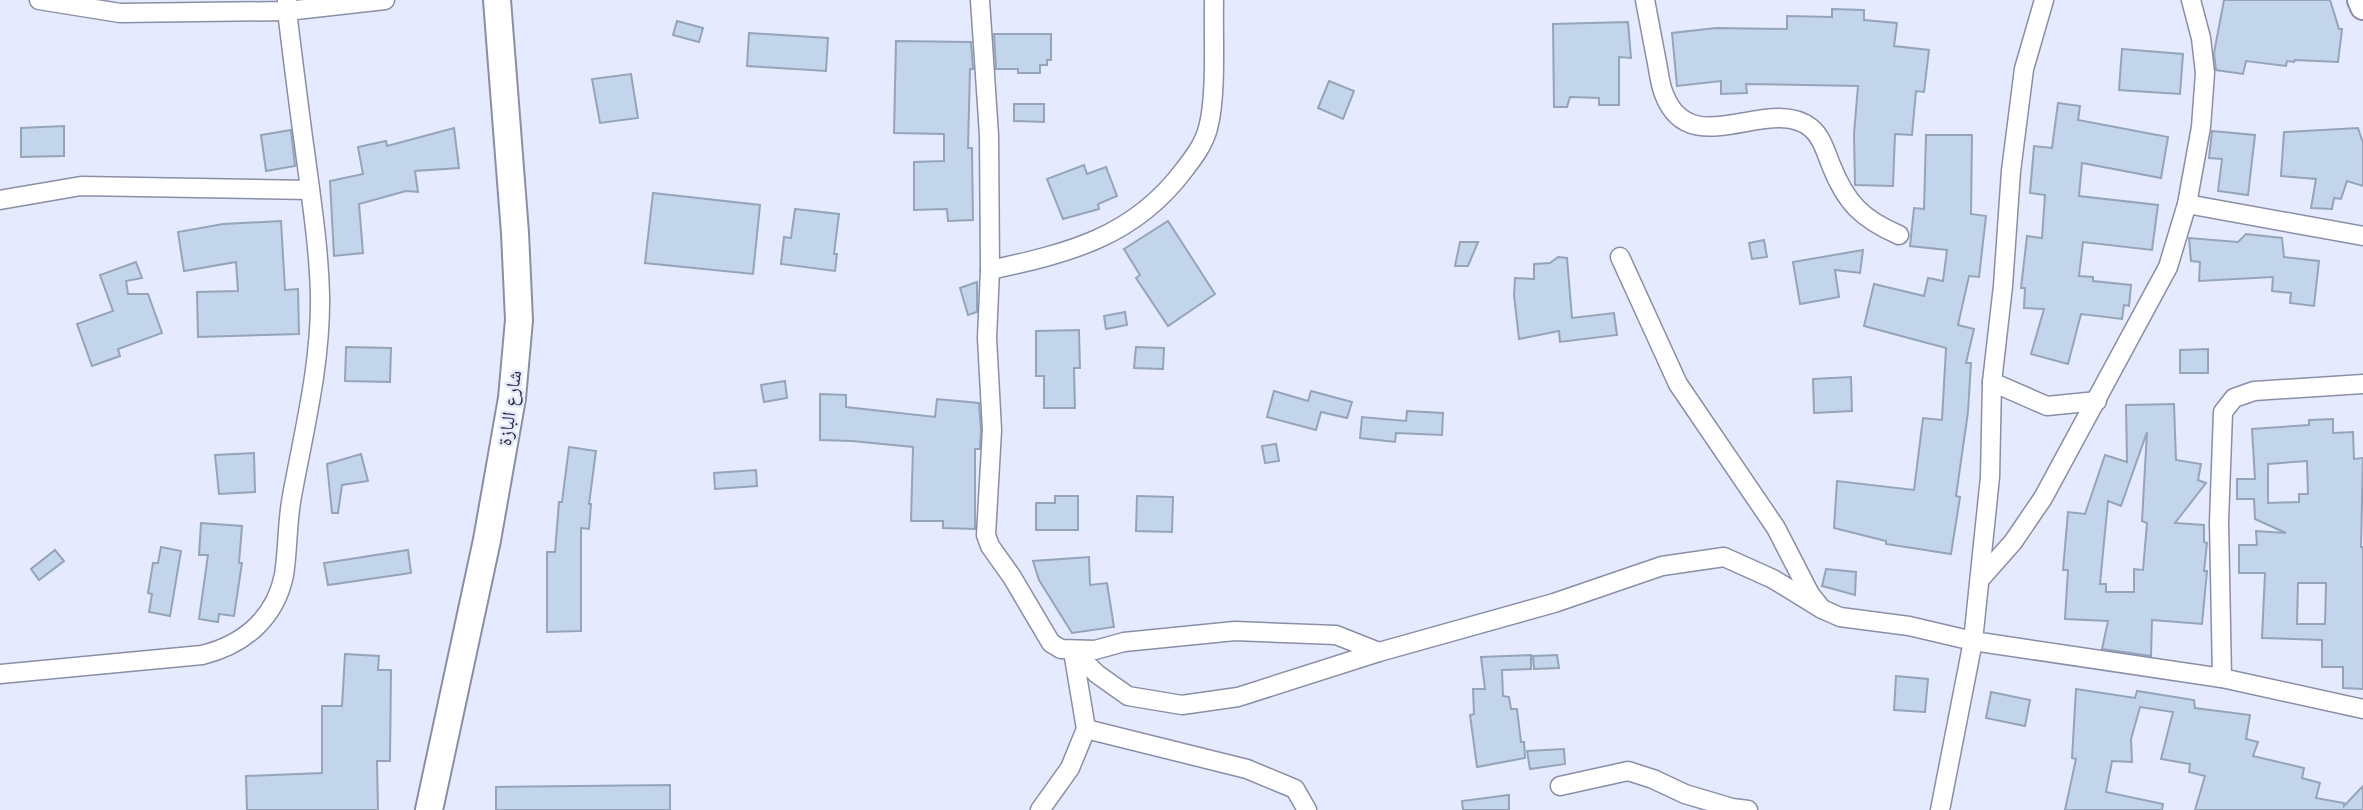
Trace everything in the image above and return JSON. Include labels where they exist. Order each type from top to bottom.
[{"type":"main road","name":"شارع البازة","points":[[429,810],[487,540],[512,398],[517,346],[519,320],[515,233],[497,0]]},
{"type":"street","points":[[39,0],[120,13],[385,0]]},
{"type":"street","points":[[980,0],[989,135],[990,270],[987,338],[992,430],[986,535],[990,546],[1012,577],[1046,637],[1061,649],[1095,650],[1124,642],[1235,631],[1336,635],[1379,652]]},
{"type":"street","points":[[990,270],[1060,254],[1115,232],[1152,207],[1167,192],[1199,151],[1208,128],[1212,93],[1214,0]]},
{"type":"street","points":[[1645,0],[1663,93],[1674,113],[1689,123],[1715,128],[1775,118],[1798,121],[1812,129],[1823,144],[1845,197],[1862,215],[1899,235]]},
{"type":"street","points":[[1940,810],[1973,640],[1982,577],[1990,477],[1992,382],[2003,286],[2011,171],[2024,69],[2043,0]]},
{"type":"street","points":[[1982,577],[2013,542],[2043,498],[2168,267],[2187,204],[2201,127],[2205,73],[2201,38],[2191,0]]},
{"type":"street","points":[[2360,0],[2363,7]]},
{"type":"street","points":[[0,674],[202,655],[225,649],[261,624],[273,605],[283,577],[291,498],[316,364],[320,298],[316,236],[287,6]]},
{"type":"street","points":[[0,200],[81,186],[310,190]]},
{"type":"street","points":[[2187,204],[2363,236]]},
{"type":"street","points":[[1620,257],[1678,384],[1776,528],[1810,594],[1822,609]]},
{"type":"street","points":[[1992,382],[2047,406],[2097,401]]},
{"type":"street","points":[[2222,678],[2219,522],[2223,412],[2234,398],[2254,391],[2363,384]]},
{"type":"street","points":[[1073,651],[1097,674],[1128,696],[1182,705],[1238,697],[1379,652],[1554,603],[1662,566],[1724,557],[1773,579],[1840,617],[2222,678],[2363,709]]},
{"type":"street","points":[[1040,810],[1070,768],[1086,729],[1073,651]]},
{"type":"street","points":[[1086,729],[1247,769],[1295,789],[1307,810]]},
{"type":"street","points":[[1560,786],[1628,771],[1685,794],[1748,810]]},
{"type":"building","points":[[2224,0],[2330,0],[2339,29],[2342,29],[2338,62],[2295,60],[2287,61],[2286,66],[2246,61],[2243,74],[2216,70],[2214,53]]},
{"type":"building","points":[[1832,9],[1864,10],[1864,20],[1897,23],[1894,46],[1929,50],[1924,92],[1916,91],[1912,135],[1895,134],[1893,186],[1855,185],[1854,134],[1858,86],[1746,84],[1747,93],[1721,94],[1721,81],[1677,86],[1672,33],[1716,28],[1787,29],[1787,16],[1832,17]]},
{"type":"building","points":[[677,21],[703,28],[699,42],[673,35]]},
{"type":"building","points":[[1628,22],[1631,58],[1619,57],[1619,105],[1599,105],[1599,98],[1570,97],[1567,107],[1554,107],[1553,24]]},
{"type":"building","points":[[749,33],[828,38],[826,71],[747,66]]},
{"type":"building","points":[[994,34],[1051,34],[1051,60],[1047,60],[1047,65],[1040,65],[1040,73],[996,69]]},
{"type":"building","points":[[896,41],[971,42],[973,69],[970,69],[968,148],[972,148],[973,220],[948,221],[947,209],[914,210],[914,162],[944,161],[944,134],[894,133]]},
{"type":"building","points":[[2122,49],[2183,54],[2180,94],[2119,90]]},
{"type":"building","points":[[631,74],[638,118],[600,123],[592,79]]},
{"type":"building","points":[[1329,81],[1354,91],[1343,119],[1318,108]]},
{"type":"building","points":[[2058,103],[2080,106],[2078,120],[2168,137],[2161,178],[2082,163],[2079,196],[2158,205],[2152,250],[2083,242],[2079,276],[2093,277],[2093,281],[2131,285],[2129,306],[2124,305],[2122,319],[2081,314],[2068,364],[2031,354],[2044,309],[2024,308],[2025,288],[2021,288],[2027,236],[2042,238],[2045,195],[2030,193],[2034,146],[2052,148]]},
{"type":"building","points":[[1014,104],[1044,104],[1044,122],[1014,121]]},
{"type":"building","points":[[64,126],[64,156],[21,157],[21,128]]},
{"type":"building","points":[[454,128],[459,168],[415,171],[418,192],[406,191],[359,204],[363,253],[334,256],[330,181],[363,174],[358,147],[386,141],[387,146]]},
{"type":"building","points":[[2358,128],[2363,143],[2363,186],[2347,181],[2341,199],[2334,198],[2332,209],[2311,208],[2316,179],[2281,176],[2284,132]]},
{"type":"building","points":[[291,130],[295,166],[266,171],[261,135]]},
{"type":"building","points":[[2212,131],[2255,135],[2248,195],[2218,191],[2222,159],[2209,158]]},
{"type":"building","points":[[1926,135],[1972,135],[1971,214],[1986,216],[1979,277],[1969,276],[1958,325],[1974,329],[1966,363],[1971,363],[1968,412],[1956,496],[1960,497],[1951,554],[1886,544],[1886,541],[1834,528],[1837,481],[1914,490],[1923,418],[1942,420],[1946,348],[1864,326],[1874,284],[1924,296],[1928,278],[1943,281],[1947,250],[1910,246],[1914,208],[1924,209]]},
{"type":"building","points":[[1084,165],[1087,174],[1106,167],[1117,196],[1098,204],[1099,209],[1063,219],[1047,179]]},
{"type":"building","points":[[653,193],[760,205],[753,274],[645,263]]},
{"type":"building","points":[[795,209],[839,214],[834,254],[837,254],[835,271],[781,264],[784,237],[791,238]]},
{"type":"building","points":[[281,221],[285,290],[298,289],[299,334],[198,337],[197,292],[238,291],[236,262],[184,271],[178,232],[223,224]]},
{"type":"building","points":[[1168,221],[1215,294],[1168,326],[1136,278],[1140,275],[1124,249]]},
{"type":"building","points":[[2246,234],[2282,238],[2284,257],[2319,261],[2314,306],[2290,303],[2291,293],[2272,291],[2273,277],[2199,281],[2200,262],[2191,261],[2189,238],[2238,242]]},
{"type":"building","points":[[1764,240],[1767,257],[1752,259],[1749,243]]},
{"type":"building","points":[[1460,242],[1478,242],[1468,266],[1455,266]]},
{"type":"building","points":[[1863,250],[1860,273],[1835,270],[1839,297],[1800,304],[1793,262]]},
{"type":"building","points":[[1558,257],[1567,258],[1572,318],[1614,313],[1617,335],[1560,342],[1559,331],[1519,339],[1514,295],[1515,278],[1534,279],[1534,264],[1550,263]]},
{"type":"building","points":[[136,262],[142,278],[126,281],[128,294],[148,294],[162,333],[118,349],[120,356],[92,366],[77,324],[113,311],[100,275]]},
{"type":"building","points":[[977,282],[977,312],[968,315],[960,288]]},
{"type":"building","points":[[1125,312],[1127,325],[1106,329],[1104,316]]},
{"type":"building","points":[[1079,330],[1080,368],[1074,368],[1075,408],[1044,408],[1044,376],[1036,376],[1036,331]]},
{"type":"building","points":[[346,347],[391,348],[390,382],[345,381]]},
{"type":"building","points":[[1136,347],[1164,348],[1163,369],[1134,368]]},
{"type":"building","points":[[2208,349],[2208,373],[2180,373],[2180,350]]},
{"type":"building","points":[[1851,377],[1852,411],[1814,413],[1813,379]]},
{"type":"building","points":[[785,381],[787,398],[764,402],[761,385]]},
{"type":"building","points":[[1274,391],[1308,401],[1311,391],[1352,402],[1347,418],[1321,412],[1316,430],[1267,417]]},
{"type":"building","points":[[820,394],[846,395],[846,407],[935,417],[937,399],[979,403],[981,430],[980,449],[975,449],[975,529],[943,528],[943,521],[911,521],[913,447],[820,440]]},
{"type":"building","points":[[2174,404],[2176,460],[2201,464],[2198,480],[2206,483],[2175,523],[2204,525],[2204,542],[2207,543],[2204,571],[2207,571],[2202,624],[2152,620],[2151,656],[2102,649],[2108,621],[2065,619],[2068,570],[2063,570],[2068,512],[2085,514],[2105,455],[2127,462],[2126,405]],"holes":[[[2147,432],[2142,521],[2147,523],[2143,570],[2134,569],[2134,592],[2106,592],[2106,584],[2100,584],[2108,501],[2121,506]]]},
{"type":"building","points":[[1407,411],[1443,413],[1442,435],[1396,433],[1395,442],[1360,438],[1362,417],[1406,421]]},
{"type":"building","points":[[2333,419],[2333,433],[2353,432],[2354,459],[2363,458],[2363,689],[2343,688],[2343,667],[2322,667],[2322,640],[2262,638],[2265,573],[2239,573],[2239,545],[2257,545],[2256,531],[2286,533],[2255,519],[2254,499],[2237,499],[2237,479],[2255,479],[2252,429],[2309,425],[2309,420]],"holes":[[[2307,461],[2308,494],[2299,494],[2299,502],[2268,503],[2268,464]],[[2298,583],[2326,583],[2325,624],[2297,624]]]},
{"type":"building","points":[[1276,444],[1279,461],[1265,463],[1262,446]]},
{"type":"building","points":[[569,447],[596,451],[589,504],[589,529],[581,528],[581,631],[547,632],[547,552],[555,552],[559,502],[562,502]]},
{"type":"building","points":[[254,453],[255,492],[219,494],[215,455]]},
{"type":"building","points":[[361,454],[368,481],[342,485],[338,513],[332,513],[327,464]]},
{"type":"building","points":[[756,470],[757,486],[715,489],[714,473]]},
{"type":"building","points":[[1055,496],[1078,496],[1078,530],[1036,530],[1036,503],[1055,503]]},
{"type":"building","points":[[1137,496],[1173,497],[1172,532],[1136,531]]},
{"type":"building","points":[[201,523],[242,526],[239,563],[242,563],[234,616],[219,614],[218,622],[199,619],[208,555],[199,555]]},
{"type":"building","points":[[161,547],[181,551],[170,616],[149,612],[152,594],[148,593],[153,563],[158,563]]},
{"type":"building","points":[[55,550],[64,561],[39,580],[31,569]]},
{"type":"building","points":[[408,550],[411,573],[328,585],[324,563]]},
{"type":"building","points":[[1089,557],[1090,585],[1107,583],[1114,627],[1072,633],[1039,580],[1033,561]]},
{"type":"building","points":[[1826,569],[1856,572],[1855,595],[1822,586]]},
{"type":"building","points":[[345,654],[379,656],[378,670],[391,670],[390,761],[377,761],[378,810],[247,810],[246,776],[322,773],[322,706],[342,706]]},
{"type":"building","points":[[1531,655],[1531,669],[1502,670],[1503,696],[1509,697],[1511,709],[1517,709],[1525,758],[1477,767],[1470,715],[1474,714],[1473,689],[1485,689],[1481,657]]},
{"type":"building","points":[[1557,655],[1559,668],[1534,669],[1533,656]]},
{"type":"building","points":[[1896,676],[1928,679],[1925,712],[1894,710]]},
{"type":"building","points":[[2076,689],[2135,698],[2137,691],[2194,700],[2195,708],[2250,715],[2246,739],[2258,742],[2253,756],[2304,768],[2302,778],[2320,783],[2316,798],[2344,803],[2344,806],[2363,786],[2363,810],[2195,810],[2205,776],[2189,772],[2190,764],[2161,759],[2173,712],[2140,707],[2131,739],[2132,762],[2112,761],[2106,792],[2163,804],[2162,810],[2065,810],[2076,759],[2072,758]]},
{"type":"building","points":[[1991,692],[2030,700],[2025,726],[1986,718]]},
{"type":"building","points":[[1564,749],[1565,764],[1530,769],[1527,751]]},
{"type":"building","points":[[670,785],[670,810],[496,810],[496,787]]},
{"type":"building","points":[[1509,795],[1509,810],[1463,810],[1462,801]]}]
